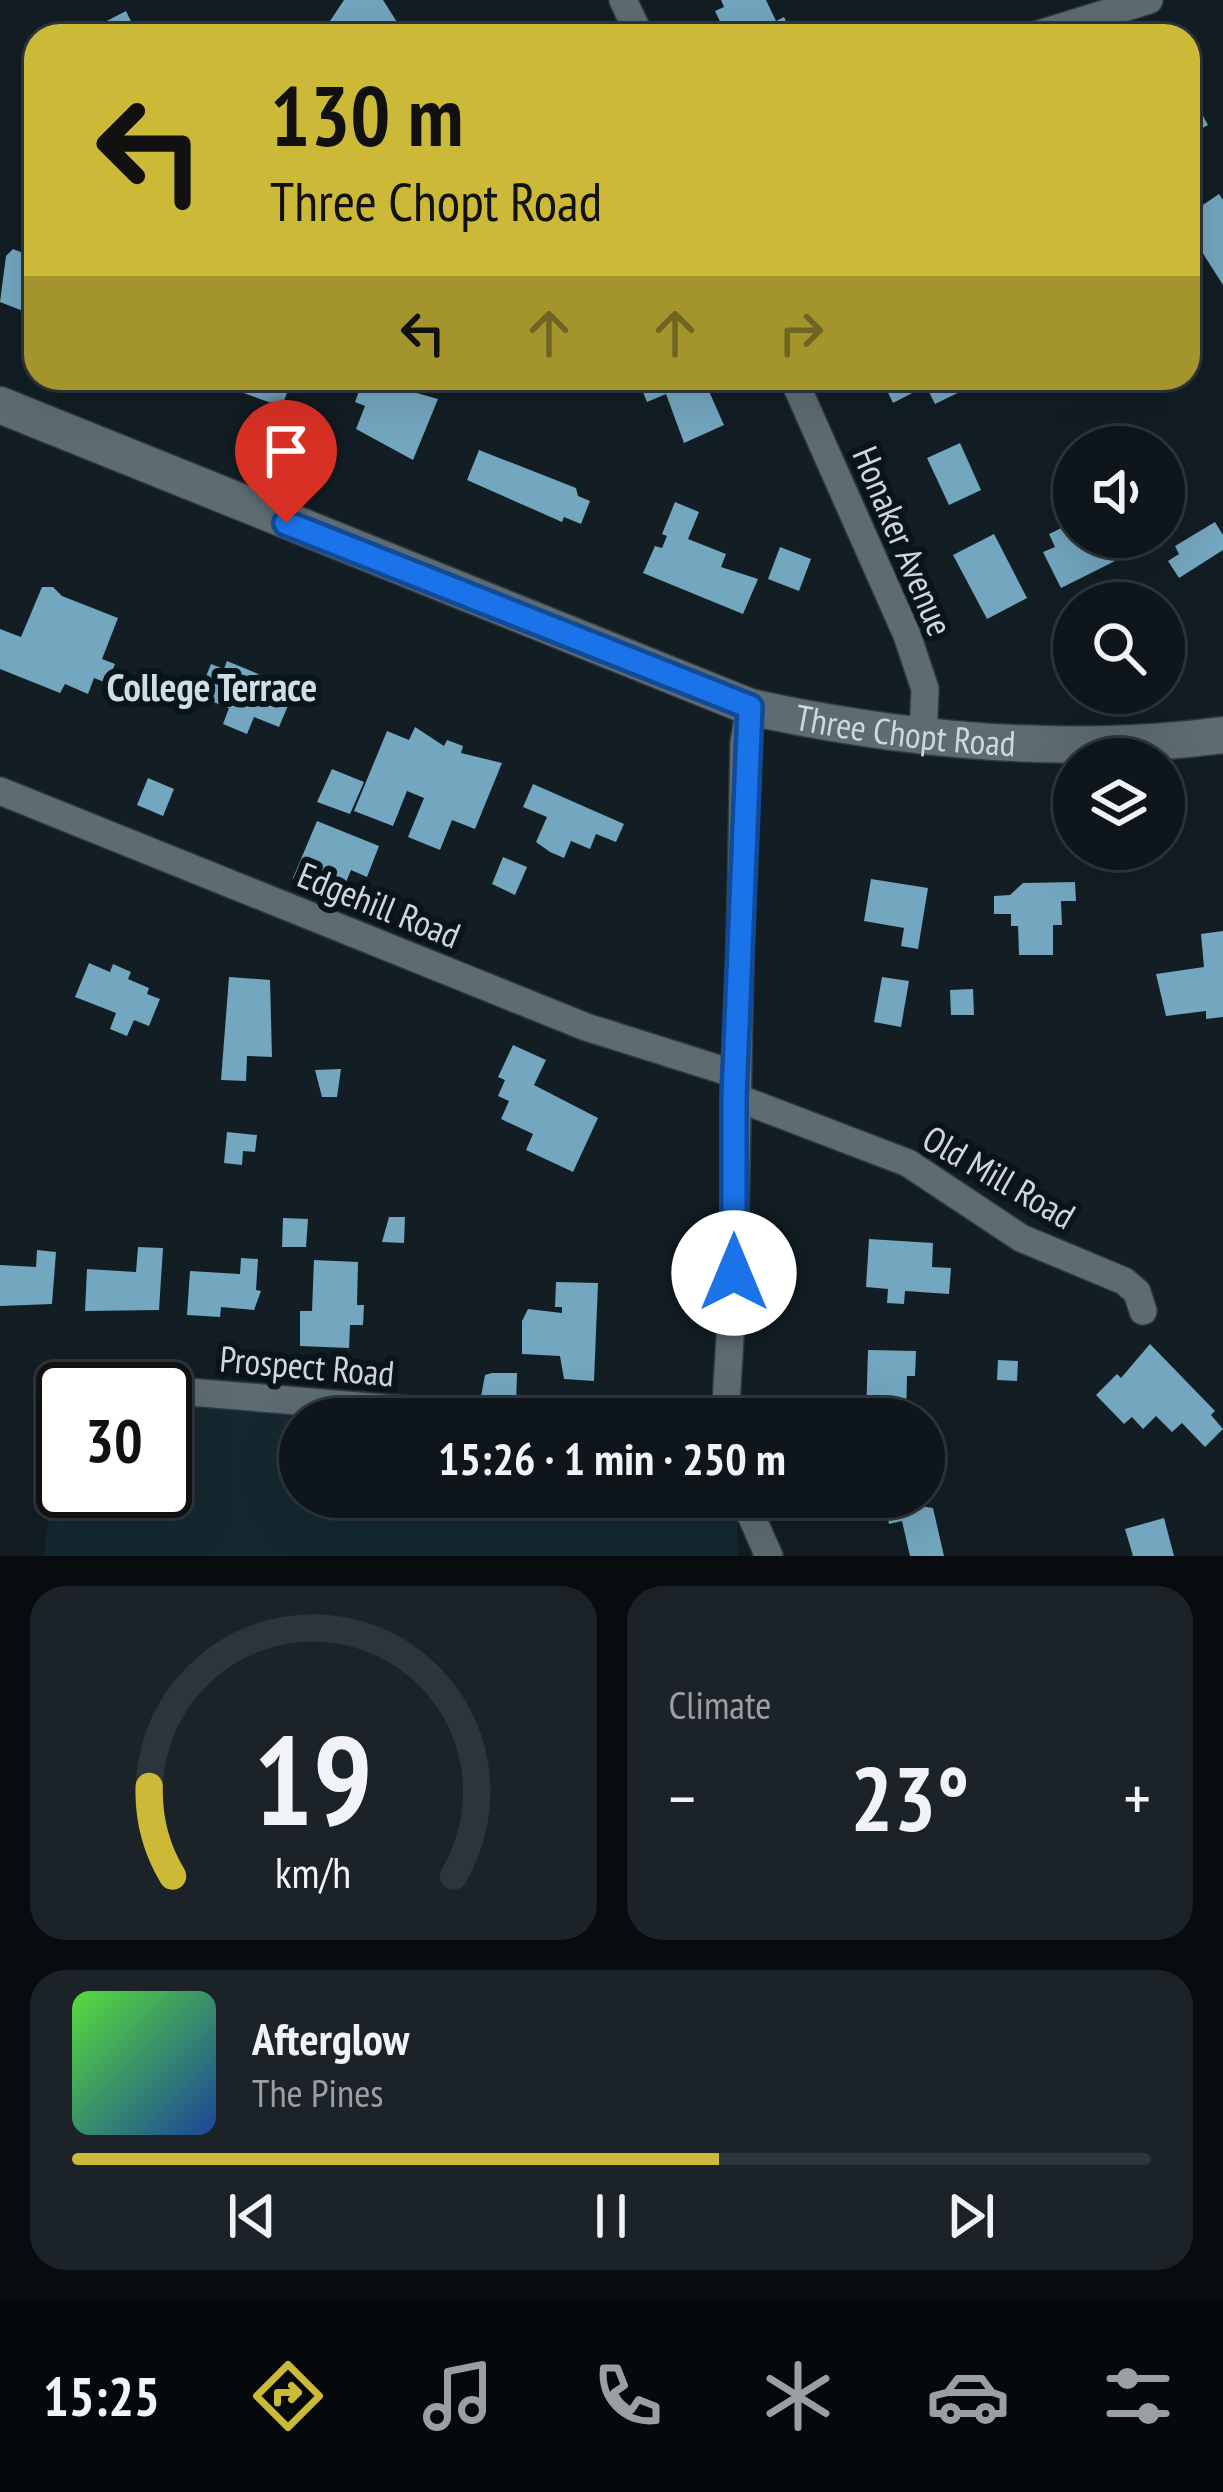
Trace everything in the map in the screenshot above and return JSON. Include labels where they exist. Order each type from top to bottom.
[{"type":"main road","name":"Three Chopt Road","points":[[0,405],[750,707],[923,737],[1076,745],[1223,736]]},
{"type":"street","points":[[1072,24],[1149,0]]},
{"type":"street","name":"Honaker Avenue","points":[[799,390],[907,635],[925,689],[923,737]]},
{"type":"street","points":[[726,1398],[750,707]]},
{"type":"street","name":"Edgehill Road","points":[[0,791],[735,1086]]},
{"type":"street","name":"Old Mill Road","points":[[735,1086],[934,1176],[1021,1238],[1124,1281],[1137,1292],[1143,1311]]},
{"type":"street","name":"Prospect Road","points":[[192,1392],[279,1399]]},
{"type":"street","points":[[753,1518],[770,1556]]},
{"type":"shaded area","points":[[192,1379],[475,1398],[279,1398],[279,1518],[737,1518],[738,1556],[44,1556],[48,1518],[192,1518]]},
{"type":"building","points":[[344,0],[383,0],[398,24],[334,24],[330,21]]},
{"type":"building","points":[[721,0],[766,0],[776,21],[784,17],[787,24],[721,24],[715,11],[724,7]]},
{"type":"building","points":[[126,11],[132,24],[101,24]]},
{"type":"building","points":[[1219,194],[1223,200],[1223,285],[1200,249],[1200,207]]},
{"type":"building","points":[[13,249],[24,253],[24,311],[0,302],[6,256]]},
{"type":"building","points":[[236,390],[288,390],[282,407]]},
{"type":"building","points":[[360,390],[406,390],[438,399],[413,460],[356,429],[365,406],[355,402]]},
{"type":"building","points":[[642,390],[708,390],[724,425],[684,443],[666,394],[647,402]]},
{"type":"building","points":[[887,390],[918,390],[893,403]]},
{"type":"building","points":[[928,390],[964,390],[935,404]]},
{"type":"building","points":[[960,443],[981,490],[949,505],[927,458]]},
{"type":"building","points":[[479,450],[576,488],[578,496],[590,501],[581,524],[564,517],[562,522],[467,480]]},
{"type":"building","points":[[675,502],[699,512],[688,539],[726,554],[721,567],[758,579],[743,614],[643,573],[655,546],[662,548],[667,536],[662,534]]},
{"type":"building","points":[[1215,522],[1223,535],[1223,550],[1179,578],[1168,561],[1185,558],[1185,540]]},
{"type":"building","points":[[994,534],[1027,598],[987,619],[953,555]]},
{"type":"building","points":[[780,547],[811,559],[799,591],[768,579]]},
{"type":"building","points":[[1053,548],[1053,558],[1121,558],[1073,582],[1058,582],[1043,552]]},
{"type":"building","points":[[42,587],[53,587],[62,596],[118,618],[102,659],[115,664],[107,683],[94,678],[88,694],[65,684],[60,693],[0,669],[0,629],[21,637]]},
{"type":"building","points":[[227,661],[280,683],[278,690],[292,696],[279,727],[254,717],[247,734],[223,724],[229,708],[198,696],[211,664],[224,669]]},
{"type":"building","points":[[415,727],[444,746],[447,740],[463,746],[461,753],[502,763],[475,829],[452,820],[440,850],[408,837],[424,798],[407,791],[393,826],[354,811],[387,731],[409,740]]},
{"type":"building","points":[[332,769],[364,782],[350,814],[317,802]]},
{"type":"building","points":[[148,778],[174,789],[163,816],[137,805]]},
{"type":"building","points":[[533,784],[624,824],[616,842],[596,834],[590,849],[571,841],[564,858],[550,852],[536,842],[547,817],[523,807]]},
{"type":"building","points":[[317,821],[379,846],[367,877],[351,870],[340,897],[293,878]]},
{"type":"building","points":[[503,857],[527,867],[515,895],[492,884]]},
{"type":"building","points":[[871,879],[928,888],[918,949],[901,946],[904,928],[864,921]]},
{"type":"building","points":[[1075,882],[1076,901],[1061,901],[1062,925],[1053,925],[1053,955],[1019,955],[1018,926],[1011,926],[1011,914],[994,914],[994,896],[1010,895],[1023,883]]},
{"type":"building","points":[[1223,931],[1223,1017],[1206,1019],[1206,1011],[1166,1016],[1156,974],[1204,967],[1201,934]]},
{"type":"building","points":[[89,963],[110,972],[113,964],[131,972],[128,979],[160,999],[149,1026],[134,1020],[127,1036],[110,1029],[116,1013],[75,997]]},
{"type":"building","points":[[229,977],[270,980],[272,1057],[247,1056],[246,1081],[221,1080]]},
{"type":"building","points":[[882,977],[909,981],[901,1027],[874,1022]]},
{"type":"building","points":[[973,989],[974,1015],[951,1015],[950,990]]},
{"type":"building","points":[[513,1045],[546,1060],[534,1085],[598,1118],[573,1172],[526,1150],[533,1134],[501,1119],[509,1101],[498,1096],[505,1080],[498,1077]]},
{"type":"building","points":[[341,1069],[337,1097],[322,1097],[315,1070]]},
{"type":"building","points":[[227,1132],[257,1135],[255,1152],[243,1151],[242,1165],[224,1163]]},
{"type":"building","points":[[389,1217],[405,1217],[404,1243],[382,1242]]},
{"type":"building","points":[[283,1218],[308,1219],[306,1247],[282,1247]]},
{"type":"building","points":[[869,1239],[933,1243],[932,1267],[951,1268],[949,1294],[905,1291],[904,1304],[887,1303],[888,1289],[866,1287]]},
{"type":"building","points":[[138,1247],[163,1248],[159,1310],[85,1311],[87,1269],[136,1272]]},
{"type":"building","points":[[37,1250],[56,1252],[52,1304],[0,1306],[0,1265],[36,1267]]},
{"type":"building","points":[[241,1258],[258,1259],[256,1290],[261,1291],[254,1310],[221,1307],[220,1317],[187,1315],[190,1271],[240,1274]]},
{"type":"building","points":[[314,1260],[358,1262],[357,1305],[364,1305],[363,1325],[350,1325],[349,1348],[300,1346],[300,1311],[312,1311]]},
{"type":"building","points":[[556,1282],[598,1283],[594,1381],[564,1379],[560,1356],[522,1354],[522,1321],[528,1309],[562,1313],[562,1307],[555,1307]]},
{"type":"building","points":[[1150,1344],[1215,1411],[1211,1415],[1223,1429],[1205,1447],[1182,1423],[1172,1432],[1156,1416],[1143,1429],[1132,1417],[1124,1424],[1096,1395],[1117,1374],[1121,1378]]},
{"type":"building","points":[[868,1350],[916,1351],[915,1376],[907,1376],[906,1398],[867,1398]]},
{"type":"building","points":[[998,1360],[1018,1361],[1017,1381],[997,1380]]},
{"type":"building","points":[[517,1373],[516,1398],[481,1398],[485,1375]]},
{"type":"building","points":[[888,1518],[935,1518],[944,1556],[910,1556],[902,1521],[889,1524]]},
{"type":"building","points":[[1164,1518],[1174,1556],[1133,1556],[1125,1529]]},
{"type":"district","name":"College Terrace","points":[[212,687]]},
{"type":"route","points":[[286,523],[750,707],[744,743],[734,1273]]}]
